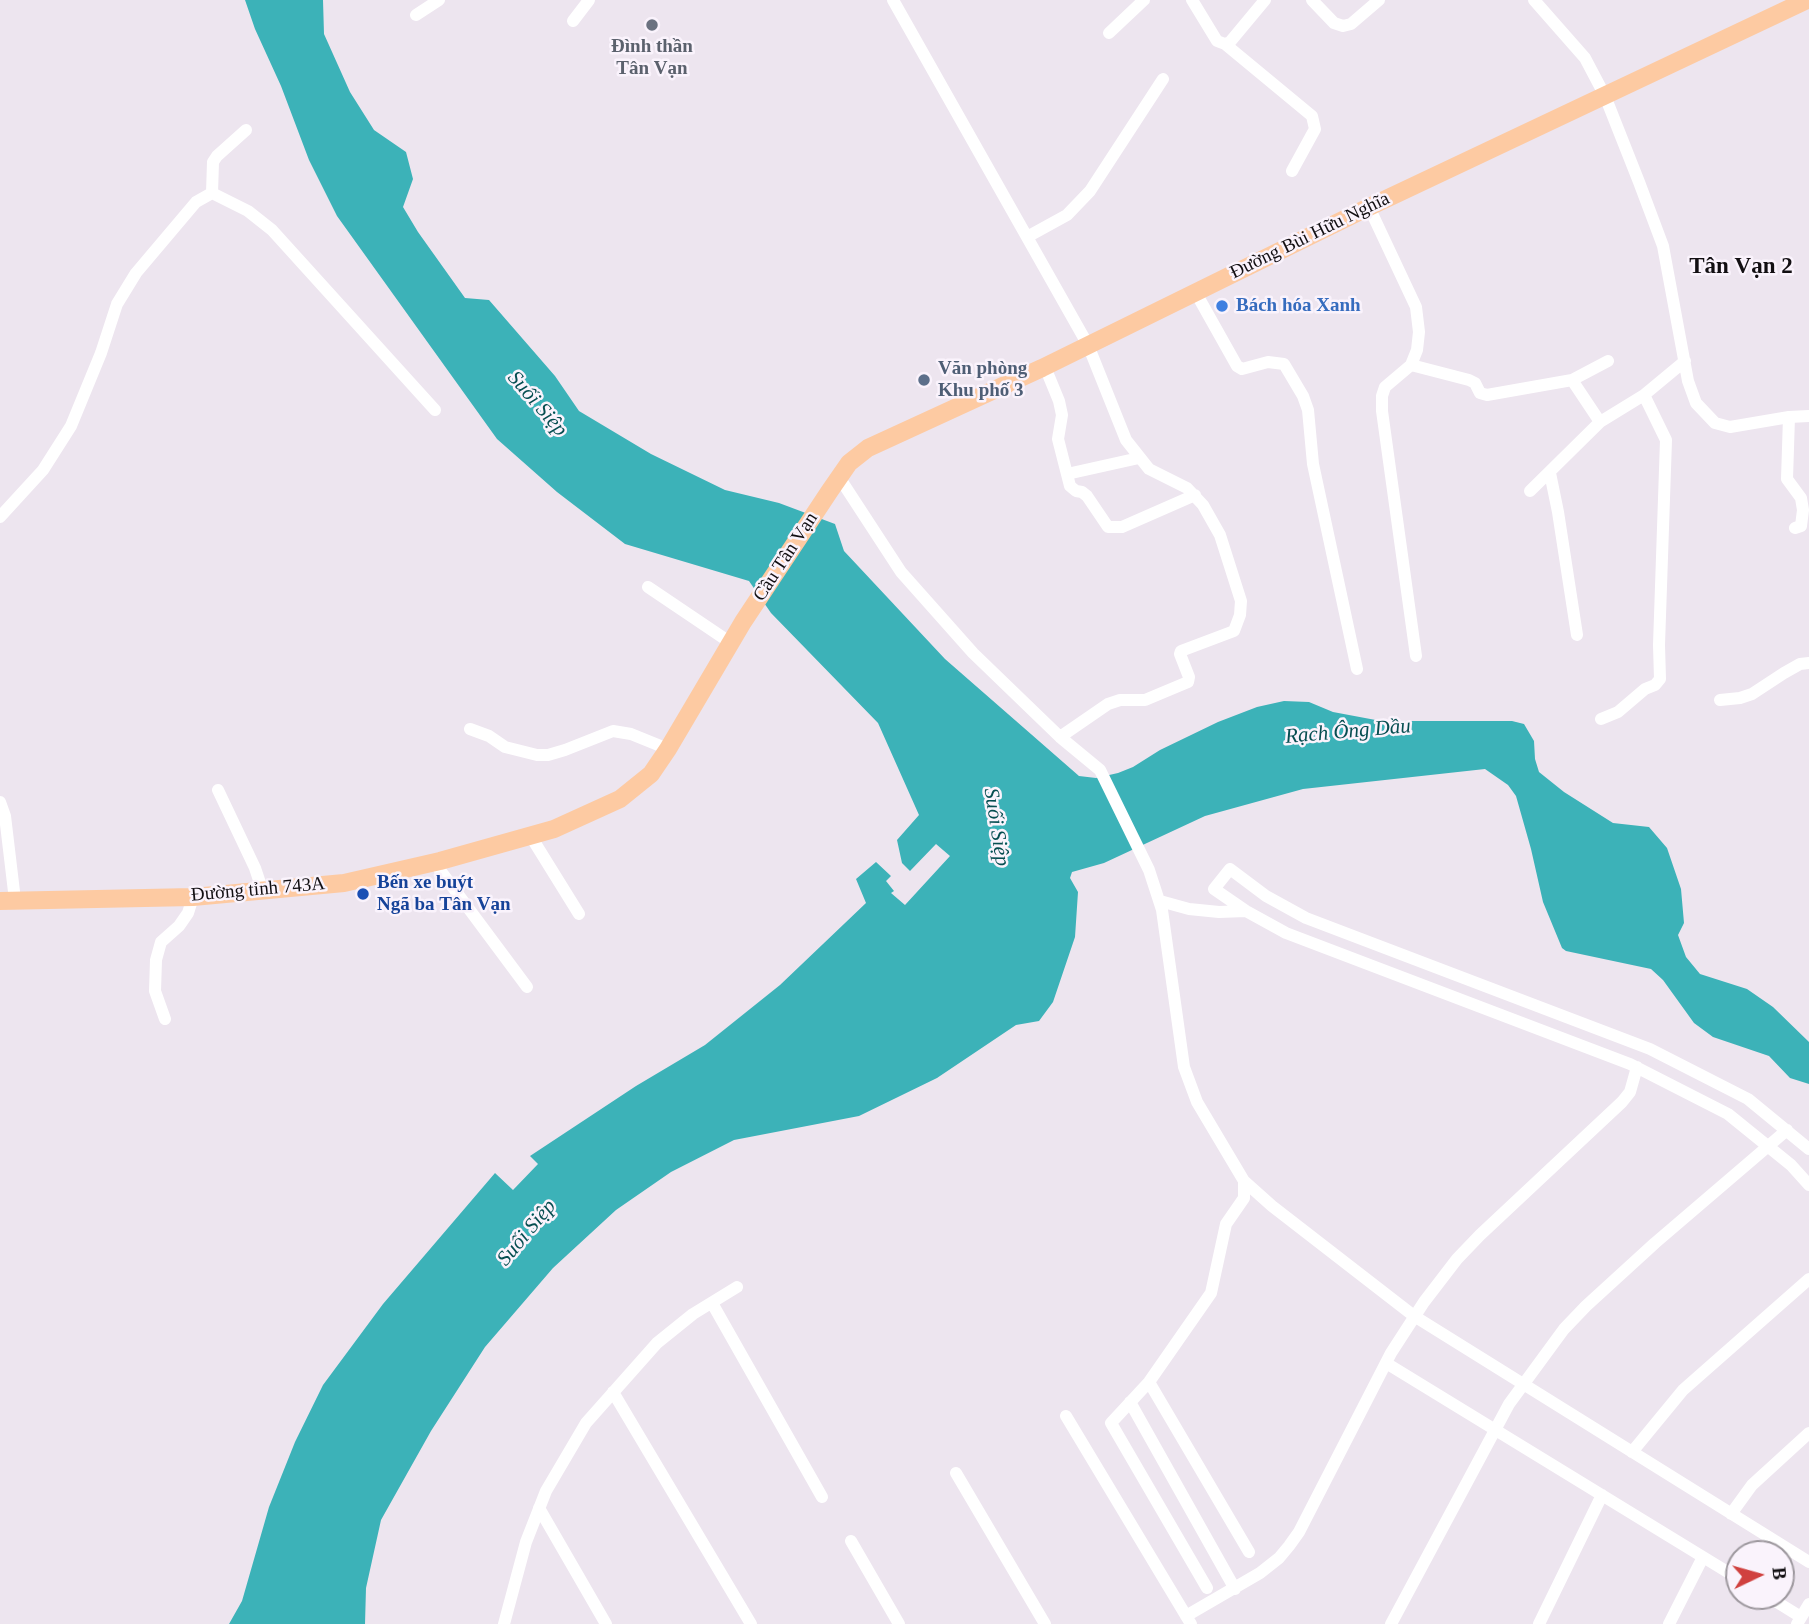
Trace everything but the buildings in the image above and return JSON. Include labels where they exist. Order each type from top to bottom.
[{"type":"main road","name":"Đường Bùi Hữu Nghĩa","points":[[829,492],[849,463],[886,439],[1045,367],[1369,207],[1807,0]]},
{"type":"main road","name":"Cầu Tân Vạn","points":[[743,622],[829,492]]},
{"type":"main road","name":"Đường tỉnh 743A","points":[[8,900],[193,897],[344,883],[554,829],[620,799],[651,774],[743,622]]},
{"type":"street","points":[[416,15],[439,0]]},
{"type":"street","points":[[573,21],[589,0]]},
{"type":"street","points":[[893,0],[1088,345],[1126,440],[1149,469],[1187,488],[1195,495],[1220,535],[1241,601],[1241,615],[1234,631],[1181,651],[1188,682],[1144,700],[1120,700],[1108,704],[1060,737]]},
{"type":"street","points":[[1108,33],[1144,0]]},
{"type":"street","points":[[1192,0],[1217,41],[1225,44],[1312,116],[1315,129],[1292,172]]},
{"type":"street","points":[[1225,44],[1230,42],[1265,0]]},
{"type":"street","points":[[1312,0],[1334,23],[1343,26],[1351,24],[1379,0]]},
{"type":"street","points":[[1542,3],[1586,58],[1605,96],[1663,246],[1688,382],[1696,403],[1715,423],[1730,427],[1789,416],[1809,416]]},
{"type":"street","points":[[1027,237],[1067,215],[1090,191],[1163,79]]},
{"type":"street","points":[[212,193],[213,162],[246,130]]},
{"type":"street","points":[[212,193],[248,211],[272,230],[435,410]]},
{"type":"street","points":[[0,517],[43,470],[71,426],[101,353],[117,304],[136,272],[197,202],[212,193]]},
{"type":"street","points":[[1369,207],[1416,307],[1419,332],[1417,350],[1411,365],[1385,387],[1382,396],[1416,656]]},
{"type":"street","points":[[1196,293],[1237,366],[1242,369],[1268,362],[1284,364],[1303,397],[1308,410],[1313,464],[1357,669]]},
{"type":"street","points":[[1411,365],[1469,380],[1475,383],[1480,393],[1487,395],[1572,380],[1608,361]]},
{"type":"street","points":[[1577,635],[1551,468],[1600,422],[1644,395],[1685,361]]},
{"type":"street","points":[[1045,367],[1062,415],[1058,439],[1070,486],[1087,496],[1108,527],[1122,527],[1195,495]]},
{"type":"street","points":[[1572,380],[1600,422]]},
{"type":"street","points":[[1601,719],[1618,712],[1660,679],[1666,440],[1644,395]]},
{"type":"street","points":[[1789,416],[1787,475],[1801,498],[1803,510],[1801,526],[1795,528]]},
{"type":"street","points":[[1067,474],[1139,458]]},
{"type":"street","points":[[1530,491],[1550,473]]},
{"type":"street","points":[[839,477],[901,572],[973,653],[1060,737],[1100,770],[1149,870],[1160,901],[1184,1067],[1197,1102],[1244,1181],[1272,1206],[1414,1316],[1809,1562]]},
{"type":"street","points":[[648,587],[731,643]]},
{"type":"street","points":[[1720,700],[1752,694],[1800,664],[1809,663]]},
{"type":"street","points":[[470,729],[489,736],[505,747],[537,755],[565,750],[613,731],[631,734],[668,749]]},
{"type":"street","points":[[218,790],[255,868],[262,889]]},
{"type":"street","points":[[0,802],[5,816],[8,900]]},
{"type":"street","points":[[530,835],[579,914]]},
{"type":"street","points":[[434,862],[527,987]]},
{"type":"street","points":[[1809,1149],[1748,1099],[1650,1049],[1296,912],[1266,896],[1230,869],[1214,888],[1246,911],[1286,933],[1637,1067],[1718,1108],[1768,1146],[1809,1185]]},
{"type":"street","points":[[165,1019],[155,991],[156,960],[161,942],[179,926],[188,913],[193,897]]},
{"type":"street","points":[[1160,901],[1219,912],[1246,911]]},
{"type":"street","points":[[1345,955],[1351,935]]},
{"type":"street","points":[[1066,1416],[1189,1620],[1279,1558],[1299,1532],[1386,1363],[1414,1316],[1457,1259],[1480,1235],[1622,1102],[1630,1092],[1637,1067]]},
{"type":"street","points":[[1391,1624],[1523,1383],[1564,1329],[1655,1242],[1787,1130]]},
{"type":"street","points":[[1207,1588],[1111,1423],[1149,1382],[1211,1293],[1226,1224],[1244,1198],[1244,1181]]},
{"type":"street","points":[[1632,1452],[1683,1390],[1809,1279]]},
{"type":"street","points":[[504,1624],[526,1542],[546,1491],[580,1432],[657,1343],[693,1314],[737,1287]]},
{"type":"street","points":[[712,1303],[822,1497]]},
{"type":"street","points":[[1386,1363],[1725,1570]]},
{"type":"street","points":[[1149,1382],[1249,1552]]},
{"type":"street","points":[[613,1392],[751,1624]]},
{"type":"street","points":[[1130,1402],[1235,1589]]},
{"type":"street","points":[[1731,1514],[1752,1485],[1809,1433]]},
{"type":"street","points":[[956,1473],[1045,1624]]},
{"type":"street","points":[[1539,1624],[1602,1495]]},
{"type":"street","points":[[540,1508],[606,1624]]},
{"type":"street","points":[[851,1541],[899,1624]]},
{"type":"street","points":[[1669,1624],[1703,1557]]},
{"type":"street","points":[[1799,1620],[1809,1604]]},
{"type":"water","points":[[245,0],[323,0],[324,34],[350,92],[374,130],[406,152],[413,179],[403,207],[418,232],[465,298],[489,300],[555,376],[579,411],[651,454],[725,490],[779,503],[835,524],[844,551],[945,659],[1079,776],[1096,778],[1118,773],[1218,722],[1257,707],[1284,701],[1309,702],[1333,712],[1381,721],[1512,721],[1524,724],[1534,741],[1539,772],[1564,792],[1613,823],[1649,827],[1667,848],[1681,889],[1684,923],[1678,935],[1686,957],[1700,974],[1747,989],[1773,1007],[1809,1042],[1809,1084],[1790,1078],[1769,1056],[1713,1037],[1694,1023],[1663,980],[1651,969],[1562,948],[1543,902],[1516,796],[1508,785],[1485,769],[1303,789],[1205,816],[1104,863],[1072,872],[1070,878],[1078,892],[1075,937],[1053,1002],[1039,1021],[1016,1025],[937,1078],[859,1116],[734,1140],[671,1172],[616,1210],[553,1268],[485,1347],[431,1431],[381,1520],[366,1588],[365,1624],[229,1624],[242,1601],[269,1507],[295,1442],[323,1385],[383,1304],[495,1173],[513,1190],[538,1164],[530,1156],[636,1086],[705,1045],[780,985],[866,903],[856,879],[876,862],[891,876],[886,881],[894,891],[891,893],[905,905],[950,856],[936,844],[910,871],[902,863],[897,840],[919,815],[878,723],[771,613],[749,581],[625,544],[557,492],[497,439],[337,216],[309,160]]},
{"type":"place","name":"Đình thần Tân Vạn","points":[[652,25]]},
{"type":"place","name":"Bách hóa Xanh","points":[[1222,306]]},
{"type":"place","name":"Văn phòng Khu phố 3","points":[[924,380]]},
{"type":"place","name":"Bến xe buýt Ngã ba Tân Vạn","points":[[363,894]]},
{"type":"district","name":"Tân Vạn 2","points":[[1741,267]]},
{"type":"water label","name":"Suối Siệp","points":[[537,404]]},
{"type":"water label","name":"Rạch Ông Dầu","points":[[1348,732]]},
{"type":"water label","name":"Suối Siệp","points":[[996,827]]},
{"type":"water label","name":"Suối Siệp","points":[[527,1233]]}]
